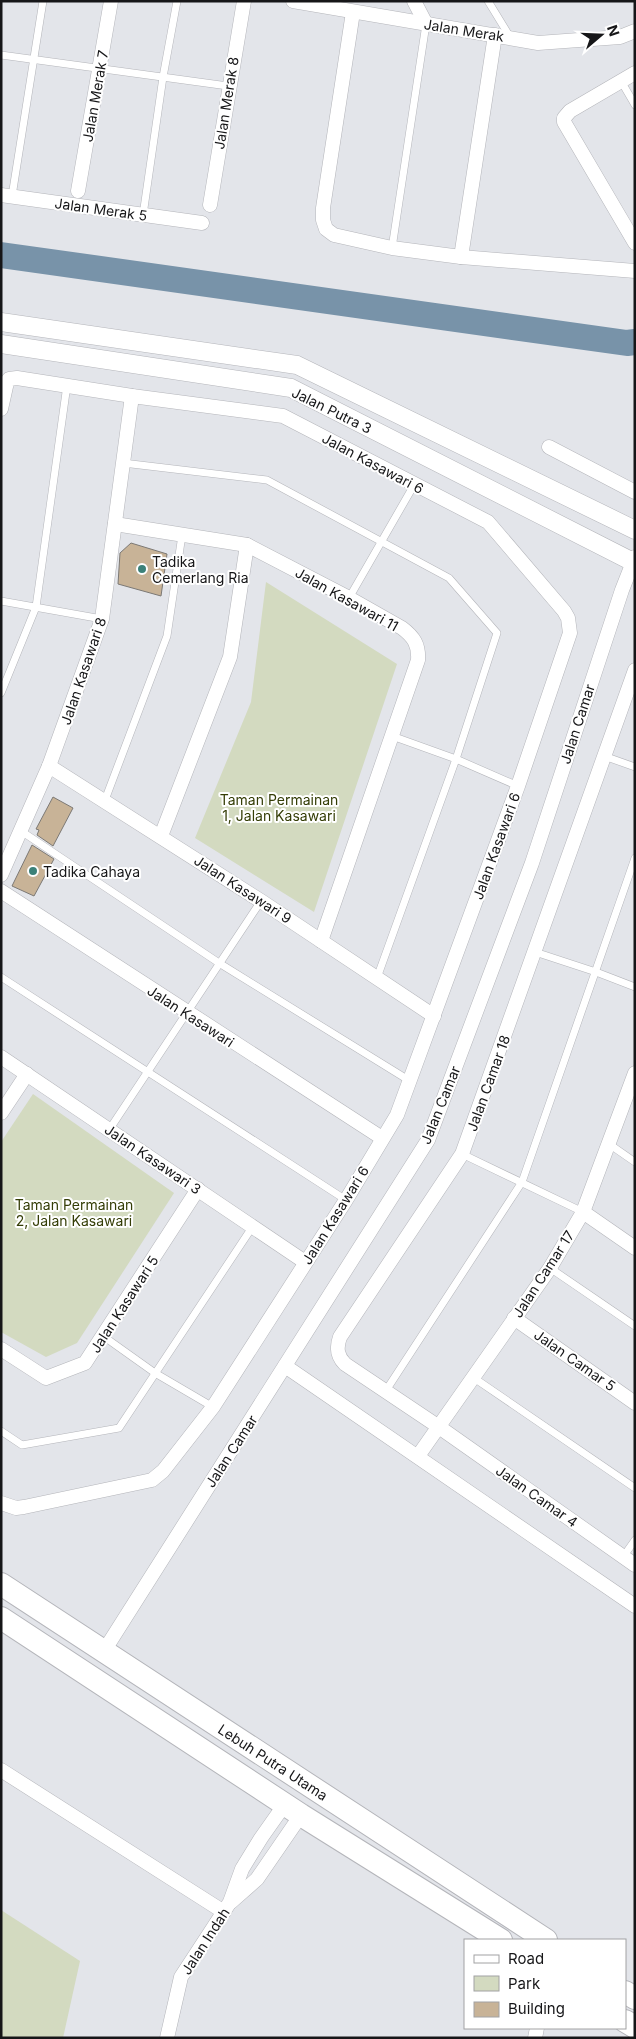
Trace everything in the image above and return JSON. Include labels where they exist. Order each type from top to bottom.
[{"type":"main road","name":"Lebuh Putra Utama","points":[[1,1584],[544,1939]]},
{"type":"main road","name":"Lebuh Putra Utama","points":[[1,1618],[293,1810],[499,1939]]},
{"type":"street","name":"Jalan Merak 7","points":[[78,191],[111,1]]},
{"type":"street","name":"Jalan Merak 8","points":[[210,205],[228,86],[244,1]]},
{"type":"street","name":"Jalan Merak","points":[[293,1],[538,43],[620,37],[635,31]]},
{"type":"street","points":[[414,1],[426,24]]},
{"type":"street","points":[[353,12],[323,208],[323,220],[326,229],[334,235],[392,248],[461,257],[635,271]]},
{"type":"street","points":[[461,257],[495,35]]},
{"type":"street","points":[[635,73],[570,111],[564,118],[564,122],[635,242]]},
{"type":"street","name":"Jalan Merak 5","points":[[7,196],[202,224]]},
{"type":"street","name":"Jalan Putra 3","points":[[1,322],[297,365],[635,530]]},
{"type":"street","name":"Jalan Putra 3","points":[[1,344],[291,388],[634,560]]},
{"type":"street","name":"Jalan Kasawari 6","points":[[1,409],[5,386],[9,379],[13,378],[283,416],[488,522],[564,611],[568,618],[570,633],[518,786],[397,1115],[346,1200],[213,1407],[163,1471],[152,1480],[24,1507],[16,1508],[1,1503]]},
{"type":"street","name":"Jalan Kasawari 8","points":[[1,875],[49,766],[102,619],[132,396]]},
{"type":"street","points":[[549,446],[635,492]]},
{"type":"street","name":"Jalan Kasawari 11","points":[[115,524],[247,545],[350,598],[402,628],[416,641],[418,660],[321,941]]},
{"type":"street","points":[[162,836],[230,657],[247,545]]},
{"type":"street","name":"Jalan Camar","points":[[104,1651],[428,1140],[532,863],[634,560]]},
{"type":"street","name":"Jalan Camar 18","points":[[439,1427],[346,1364],[337,1352],[337,1344],[462,1154],[635,670]]},
{"type":"street","name":"Jalan Kasawari 9","points":[[49,766],[162,836],[434,1016]]},
{"type":"street","name":"Jalan Kasawari","points":[[1,892],[382,1138]]},
{"type":"street","name":"Jalan Kasawari 3","points":[[1,1057],[305,1262]]},
{"type":"street","points":[[1,1113],[27,1074]]},
{"type":"street","name":"Jalan Camar 17","points":[[418,1456],[550,1268],[583,1212],[633,1083]]},
{"type":"street","name":"Jalan Kasawari 5","points":[[1,1349],[46,1378],[85,1364],[198,1189]]},
{"type":"street","points":[[583,1212],[635,1248]]},
{"type":"street","name":"Jalan Camar 5","points":[[514,1318],[635,1403]]},
{"type":"street","points":[[285,1366],[635,1606]]},
{"type":"street","name":"Jalan Camar 4","points":[[439,1427],[635,1565]]},
{"type":"street","points":[[1,1770],[227,1908]]},
{"type":"street","name":"Jalan Indah","points":[[227,1908],[257,1879],[293,1810]]},
{"type":"street","name":"Jalan Indah","points":[[167,2038],[181,1978],[227,1908],[242,1869],[261,1838],[293,1810]]},
{"type":"lane","points":[[7,196],[35,60],[44,1]]},
{"type":"lane","points":[[143,216],[163,77],[177,1]]},
{"type":"lane","points":[[488,1],[511,38]]},
{"type":"lane","points":[[392,248],[426,24]]},
{"type":"lane","points":[[1,55],[228,86]]},
{"type":"lane","points":[[621,81],[635,105]]},
{"type":"lane","points":[[1,693],[36,607],[67,385]]},
{"type":"lane","points":[[123,463],[267,480],[450,578],[497,634],[456,759],[377,978]]},
{"type":"lane","points":[[350,598],[414,485]]},
{"type":"lane","points":[[105,800],[167,636],[182,535]]},
{"type":"lane","points":[[1,601],[102,619]]},
{"type":"lane","points":[[392,736],[456,759],[518,786]]},
{"type":"lane","points":[[604,756],[635,767]]},
{"type":"lane","points":[[21,831],[220,963],[410,1081]]},
{"type":"lane","points":[[385,1392],[522,1182],[635,858]]},
{"type":"lane","points":[[109,1130],[261,901]]},
{"type":"lane","points":[[535,952],[635,987]]},
{"type":"lane","points":[[1,977],[346,1200]]},
{"type":"lane","points":[[609,1144],[635,1162]]},
{"type":"lane","points":[[462,1154],[583,1212]]},
{"type":"lane","points":[[1,1431],[22,1445],[119,1428],[253,1226]]},
{"type":"lane","points":[[550,1268],[635,1326]]},
{"type":"lane","points":[[103,1336],[155,1373],[213,1407]]},
{"type":"lane","points":[[474,1378],[635,1488]]},
{"type":"lane","points":[[623,1557],[635,1540]]},
{"type":"green space","name":"Taman Permainan 1, Jalan Kasawari","points":[[266,582],[397,664],[314,912],[195,838],[251,702]]},
{"type":"green space","name":"Taman Permainan 2, Jalan Kasawari","points":[[33,1094],[174,1193],[77,1343],[46,1357],[1,1332],[1,1142]]},
{"type":"green space","points":[[1,1910],[80,1961],[63,2038],[1,2038]]},
{"type":"building","name":"Tadika Cemerlang Ria","points":[[131,543],[167,554],[161,596],[118,584],[120,553]]},
{"type":"building","name":"Tadika Cahaya","points":[[53,797],[73,808],[53,846],[37,835],[39,830],[36,829]]},
{"type":"building","name":"Tadika Cahaya","points":[[32,845],[54,859],[34,896],[12,886]]},
{"type":"waterway","points":[[1,255],[627,343],[635,342]]},
{"type":"place","name":"Tadika Cemerlang Ria","points":[[142,569]]},
{"type":"place","name":"Tadika Cahaya","points":[[33,871]]}]
